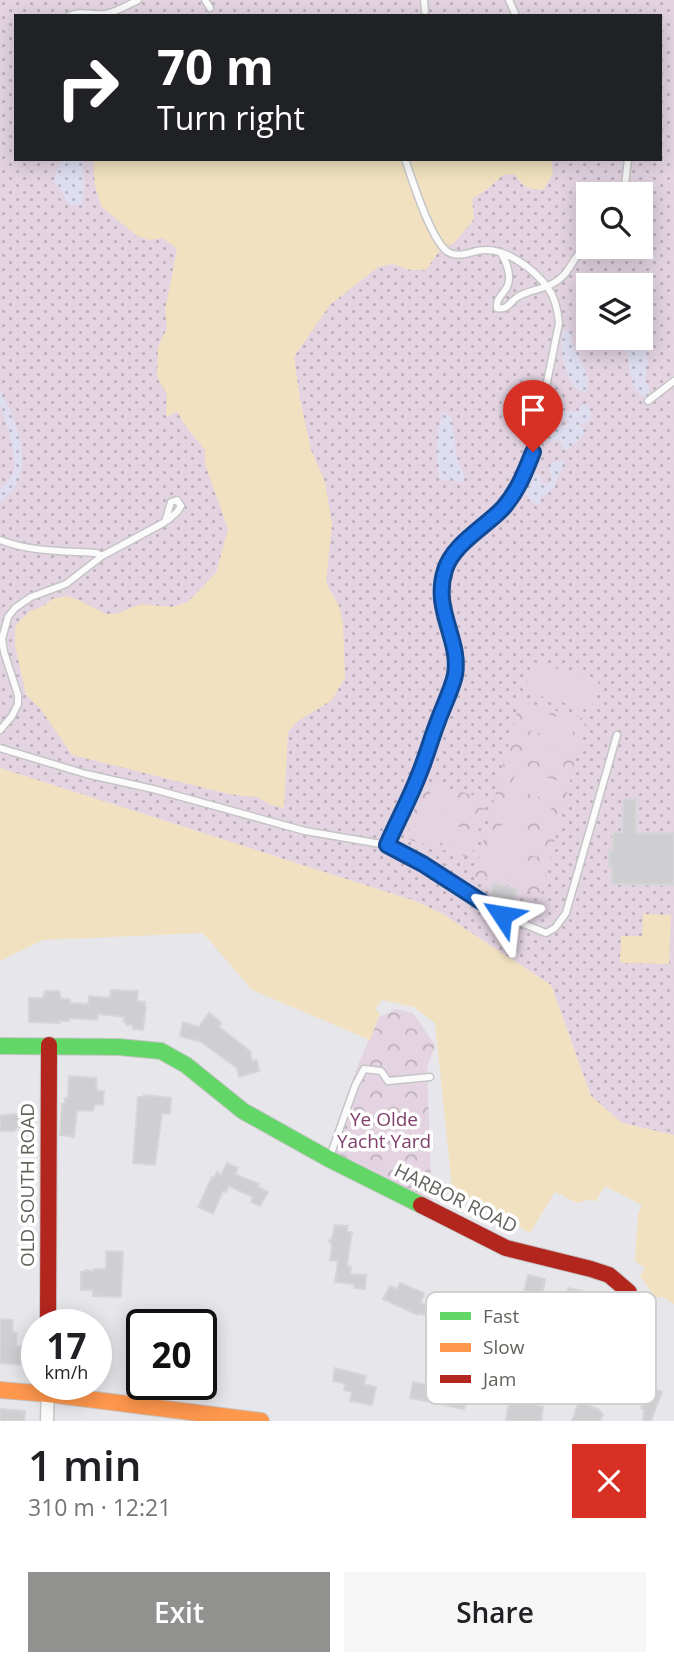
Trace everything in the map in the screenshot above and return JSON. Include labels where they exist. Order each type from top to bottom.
[{"type":"street","name":"OLD SOUTH ROAD","points":[[48,1309],[49,1045]]},
{"type":"street","name":"HARBOR ROAD","points":[[0,1046],[118,1047],[161,1051],[186,1065],[243,1111],[329,1159],[506,1248],[609,1275],[629,1292]]},
{"type":"street","points":[[0,1390],[21,1390]]},
{"type":"street","points":[[112,1399],[261,1421]]},
{"type":"street","points":[[47,1421],[48,1400]]},
{"type":"lane","points":[[71,14],[108,13],[138,0]]},
{"type":"lane","points":[[205,0],[210,8]]},
{"type":"lane","points":[[424,0],[425,11]]},
{"type":"lane","points":[[387,845],[418,777],[455,676],[454,650],[444,618],[442,600],[445,569],[451,557],[506,505],[524,475],[533,452],[559,323],[558,310],[547,287],[527,267],[512,257],[484,250],[457,255],[447,251],[430,227],[406,161]]},
{"type":"lane","points":[[625,182],[628,161]]},
{"type":"lane","points":[[499,252],[506,260],[509,275],[508,286],[498,299],[497,308],[505,309],[519,296],[547,287],[566,273],[576,257]]},
{"type":"lane","points":[[508,286],[519,296]]},
{"type":"lane","points":[[648,401],[674,381]]},
{"type":"lane","points":[[0,730],[18,704],[18,695],[2,639],[8,617],[15,608],[31,597],[66,584],[102,556],[165,522],[171,502],[177,500],[181,506],[168,520]]},
{"type":"lane","points":[[0,540],[36,549],[96,553],[102,556]]},
{"type":"lane","points":[[0,748],[86,774],[153,789],[305,831],[387,845],[423,864],[502,915],[546,933],[555,928],[566,912],[617,735]]},
{"type":"lane","points":[[329,1159],[355,1086],[364,1069],[381,1071],[388,1081],[430,1077]]},
{"type":"green space","points":[[0,0],[674,0],[674,1135],[622,1123],[591,1096],[551,985],[441,913],[415,901],[0,768]]},
{"type":"green space","points":[[533,662],[599,680],[591,710],[525,692]]},
{"type":"green space","points":[[520,701],[586,719],[541,894],[474,876]]},
{"type":"green space","points":[[533,710],[576,722],[570,743],[528,730]]},
{"type":"green space","points":[[526,737],[568,749],[562,769],[520,757]]},
{"type":"green space","points":[[517,769],[559,781],[554,801],[511,789]]},
{"type":"green space","points":[[422,781],[487,799],[471,858],[406,839]]},
{"type":"green space","points":[[431,790],[474,802],[468,822],[426,810]]},
{"type":"green space","points":[[509,794],[552,806],[546,826],[504,814]]},
{"type":"green space","points":[[424,817],[466,829],[461,848],[418,836]]},
{"type":"green space","points":[[501,825],[543,837],[537,857],[495,845]]},
{"type":"green space","points":[[494,851],[536,863],[530,883],[488,871]]},
{"type":"green space","name":"Ye Olde Yacht Yard","points":[[396,1009],[413,1013],[435,1045],[427,1068],[432,1204],[329,1153],[357,1067],[379,1017]]},
{"type":"sand","points":[[63,161],[81,161],[84,183],[81,206],[69,204],[54,181]]},
{"type":"sand","points":[[564,330],[570,331],[572,343],[586,372],[586,392],[576,388],[566,368],[561,343]]},
{"type":"sand","points":[[645,350],[648,361],[645,379],[649,387],[646,397],[640,395],[635,387],[627,351]]},
{"type":"sand","points":[[0,389],[18,433],[22,463],[12,490],[0,502],[0,490],[14,472],[14,455],[0,406]]},
{"type":"sand","points":[[584,404],[590,408],[591,414],[590,421],[579,425],[585,427],[581,438],[566,450],[559,439],[552,443],[548,435],[550,430],[571,423],[558,418],[561,412],[577,412]]},
{"type":"sand","points":[[444,413],[452,419],[457,459],[466,479],[462,482],[440,479],[438,436]]},
{"type":"sand","points":[[565,462],[553,490],[541,497],[538,504],[529,500],[526,493],[532,476],[536,473],[540,475],[542,483],[549,483],[552,477],[550,464]]},
{"type":"shaded area","points":[[93,161],[551,161],[553,173],[544,189],[527,187],[514,174],[503,175],[472,199],[474,219],[454,243],[440,250],[426,270],[410,270],[393,264],[378,267],[330,305],[294,357],[311,450],[325,482],[332,524],[326,583],[339,606],[343,623],[345,678],[332,700],[298,721],[288,732],[284,808],[271,805],[257,797],[229,794],[72,755],[40,708],[26,695],[15,645],[15,626],[29,612],[52,599],[67,596],[106,614],[115,614],[142,604],[172,607],[188,602],[216,573],[228,529],[205,464],[205,450],[177,412],[166,417],[167,395],[157,376],[158,347],[167,328],[165,310],[177,249],[163,238],[149,240],[137,236],[101,206],[95,185]]},
{"type":"shaded area","points":[[0,768],[415,901],[441,913],[551,985],[591,1096],[622,1123],[674,1135],[674,1304],[656,1297],[656,1292],[651,1292],[640,1276],[645,1268],[635,1261],[638,1214],[642,1205],[605,1186],[596,1201],[577,1203],[555,1192],[530,1233],[452,1187],[435,1023],[414,1007],[382,1000],[375,1009],[380,1014],[370,1040],[252,990],[203,933],[43,940],[0,961]]},
{"type":"shaded area","points":[[643,914],[671,915],[669,964],[620,963],[621,936],[642,936]]},
{"type":"building","points":[[623,799],[636,799],[636,833],[674,833],[674,885],[612,884],[609,851],[613,851],[613,832],[622,832]]},
{"type":"building","points":[[494,883],[517,889],[514,901],[491,895]]},
{"type":"building","points":[[111,990],[138,991],[137,1001],[145,1002],[146,1007],[143,1030],[126,1025],[124,1017],[98,1014],[97,1020],[69,1018],[69,1021],[60,1023],[29,1022],[29,998],[43,998],[45,991],[59,991],[61,999],[70,999],[70,1003],[88,1004],[89,996],[110,998]]},
{"type":"building","points":[[209,1013],[221,1022],[219,1027],[250,1051],[252,1061],[257,1061],[259,1071],[239,1077],[237,1068],[201,1042],[180,1036],[183,1022],[199,1027]]},
{"type":"building","points":[[69,1076],[96,1078],[97,1091],[104,1091],[103,1105],[95,1104],[93,1111],[77,1110],[74,1137],[60,1135],[62,1104],[65,1104],[65,1098],[68,1098]]},
{"type":"building","points":[[144,1095],[171,1098],[170,1114],[162,1113],[155,1165],[133,1163],[138,1097]]},
{"type":"building","points":[[27,1114],[27,1127],[0,1131],[0,1116]]},
{"type":"building","points":[[227,1163],[238,1168],[235,1174],[259,1184],[258,1187],[268,1192],[260,1206],[251,1202],[253,1197],[229,1186],[226,1192],[223,1191],[213,1214],[198,1207],[212,1177],[214,1178],[217,1172],[221,1175]]},
{"type":"building","points":[[335,1225],[348,1226],[347,1232],[352,1232],[347,1266],[351,1267],[350,1274],[366,1275],[365,1289],[354,1288],[354,1284],[335,1282],[338,1261],[330,1260],[332,1245],[329,1241]]},
{"type":"building","points":[[106,1251],[123,1252],[119,1297],[93,1296],[93,1290],[81,1290],[81,1272],[106,1269]]},
{"type":"building","points":[[528,1275],[545,1279],[543,1292],[524,1292]]},
{"type":"building","points":[[400,1283],[424,1293],[421,1303],[426,1305],[426,1314],[417,1315],[383,1299],[390,1286],[397,1289]]},
{"type":"building","points":[[568,1288],[587,1292],[567,1292]]},
{"type":"building","points":[[0,1319],[13,1320],[12,1332],[17,1333],[16,1346],[21,1346],[20,1365],[0,1363]]},
{"type":"building","points":[[335,1368],[366,1376],[364,1384],[376,1387],[372,1405],[350,1401],[352,1392],[344,1390],[346,1384],[333,1381]]},
{"type":"building","points":[[413,1382],[426,1385],[426,1401],[410,1398]]},
{"type":"building","points":[[656,1389],[662,1392],[651,1421],[643,1421],[644,1409],[641,1408],[642,1404],[656,1404]]},
{"type":"building","points":[[439,1404],[465,1404],[464,1409]]},
{"type":"building","points":[[509,1404],[537,1404],[543,1407],[541,1421],[506,1421]]},
{"type":"building","points":[[578,1404],[588,1404],[603,1415],[600,1421],[572,1421]]},
{"type":"building","points":[[0,1409],[25,1411],[24,1421],[0,1421]]},
{"type":"traffic: fast","points":[[0,1046],[119,1047],[161,1051],[186,1065],[243,1111],[329,1159],[421,1205]]},
{"type":"traffic: slow","points":[[0,1390],[261,1421]]},
{"type":"traffic: jam","points":[[48,1309],[49,1045]]},
{"type":"traffic: jam","points":[[421,1205],[506,1248],[609,1275],[629,1292]]},
{"type":"route","points":[[502,915],[423,864],[387,845],[418,777],[455,676],[454,650],[444,618],[442,600],[445,569],[451,557],[506,505],[516,491],[533,452]]}]
